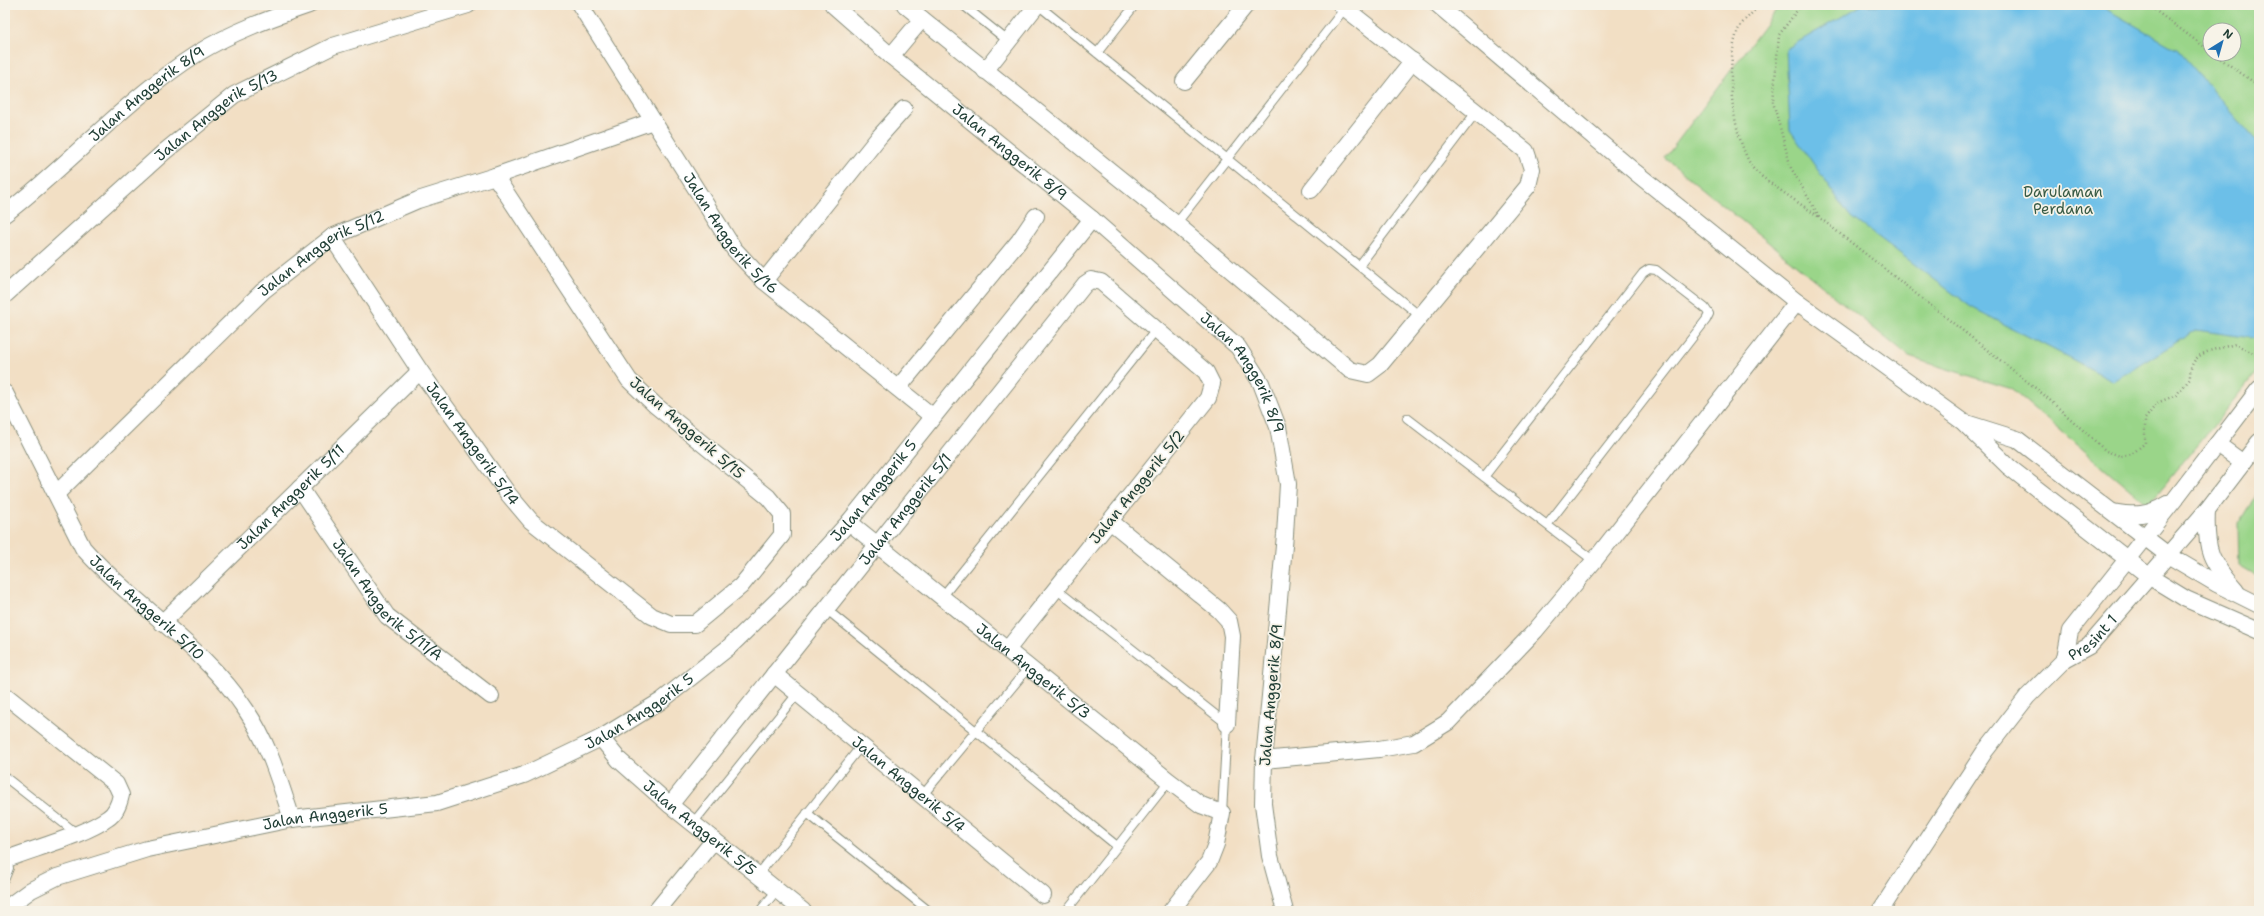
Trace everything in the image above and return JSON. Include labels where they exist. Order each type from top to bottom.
[{"type":"street","name":"Jalan Anggerik 8/9","points":[[5,214],[133,102],[198,53],[257,23],[308,5]]},
{"type":"street","name":"Jalan Anggerik 5/13","points":[[5,295],[164,152],[234,95],[333,46],[468,5]]},
{"type":"street","name":"Jalan Anggerik 5/16","points":[[580,5],[734,248],[764,281],[932,416]]},
{"type":"street","name":"Jalan Anggerik 8/9","points":[[833,5],[891,56],[1092,219],[1238,347],[1261,383],[1278,427],[1288,484],[1285,535],[1264,760],[1263,804],[1270,856],[1285,911]]},
{"type":"street","points":[[905,5],[984,71],[1176,224],[1350,370],[1368,374],[1380,365],[1528,186],[1532,169],[1526,151],[1343,7]]},
{"type":"street","points":[[984,71],[1037,5]]},
{"type":"street","points":[[1184,81],[1246,5]]},
{"type":"street","points":[[1438,5],[1635,172],[1797,302],[1963,422],[2009,467],[2128,559],[2150,578],[2186,599],[2259,631]]},
{"type":"street","points":[[891,56],[922,19]]},
{"type":"street","points":[[1311,190],[1413,61]]},
{"type":"street","points":[[764,281],[879,137],[904,109]]},
{"type":"street","name":"Jalan Anggerik 5/12","points":[[56,494],[263,291],[332,237],[418,200],[495,176],[653,121]]},
{"type":"street","name":"Jalan Anggerik 5/15","points":[[495,176],[629,380],[655,405],[768,497],[782,514],[782,535],[741,586],[695,624],[671,624],[652,616]]},
{"type":"street","points":[[898,388],[1019,241],[1036,216]]},
{"type":"street","name":"Jalan Anggerik 5","points":[[5,909],[26,893],[57,877],[108,859],[146,849],[292,819],[437,803],[524,775],[602,738],[662,701],[728,648],[786,592],[849,522],[932,416],[1092,219]]},
{"type":"street","name":"Jalan Anggerik 5/14","points":[[332,237],[420,371],[487,466],[531,521],[652,616]]},
{"type":"street","name":"Jalan Anggerik 5/1","points":[[670,804],[1085,284],[1091,280],[1101,282],[1156,330]]},
{"type":"street","points":[[1264,760],[1379,749],[1414,742],[1430,734],[1448,722],[1534,631],[1594,561],[1797,302]]},
{"type":"street","name":"Jalan Anggerik 5/2","points":[[1007,650],[1208,398],[1212,384],[1206,372],[1156,330]]},
{"type":"street","name":"Jalan Anggerik 5/11","points":[[162,623],[420,371]]},
{"type":"street","name":"Presint 1","points":[[2065,659],[2070,631],[2175,499],[2259,389]]},
{"type":"street","name":"Jalan Anggerik 5/10","points":[[5,392],[83,548],[100,567],[209,665],[246,709],[270,752],[292,819]]},
{"type":"street","points":[[1963,422],[2018,438],[2168,555],[2240,596],[2259,605]]},
{"type":"street","name":"Presint 1","points":[[2065,659],[2089,646],[2150,578],[2207,510],[2259,442]]},
{"type":"street","points":[[2217,444],[2243,462]]},
{"type":"street","name":"Jalan Anggerik 5/11/A","points":[[300,488],[387,616],[422,645],[491,696]]},
{"type":"street","points":[[2110,511],[2133,516],[2145,516],[2175,499]]},
{"type":"street","points":[[2207,510],[2208,547],[2215,567],[2240,596]]},
{"type":"street","points":[[1110,521],[1219,610],[1229,621],[1232,636],[1227,724]]},
{"type":"street","name":"Jalan Anggerik 5/3","points":[[849,522],[1169,781],[1201,805],[1222,813]]},
{"type":"street","points":[[1880,911],[1985,750],[2027,697],[2065,659]]},
{"type":"street","name":"Jalan Anggerik 5/4","points":[[774,674],[1043,895]]},
{"type":"street","points":[[5,695],[116,784],[120,790],[120,802],[112,815],[76,833],[6,858]]},
{"type":"street","name":"Jalan Anggerik 5/5","points":[[602,738],[618,760],[693,823],[803,911]]},
{"type":"street","points":[[1171,911],[1209,862],[1216,844],[1222,813]]},
{"type":"street","points":[[656,911],[714,840]]},
{"type":"lane","points":[[963,5],[1008,41]]},
{"type":"lane","points":[[1037,5],[1420,316]]},
{"type":"lane","points":[[1097,53],[1135,5]]},
{"type":"lane","points":[[1176,224],[1343,7]]},
{"type":"lane","points":[[1359,266],[1477,111]]},
{"type":"lane","points":[[1484,477],[1643,273],[1649,269],[1656,270],[1705,308],[1709,314],[1706,320],[1547,525]]},
{"type":"lane","points":[[942,597],[1156,330]]},
{"type":"lane","points":[[1408,418],[1594,561]]},
{"type":"lane","points":[[1056,589],[1227,724],[1222,813]]},
{"type":"lane","points":[[826,609],[977,730],[1117,846]]},
{"type":"lane","points":[[922,796],[1029,667]]},
{"type":"lane","points":[[693,823],[797,694]]},
{"type":"lane","points":[[758,875],[861,746]]},
{"type":"lane","points":[[5,777],[76,833]]},
{"type":"lane","points":[[1066,911],[1169,781]]},
{"type":"lane","points":[[807,813],[929,911]]},
{"type":"lane","points":[[5,878],[10,868],[6,858]]},
{"type":"lane","points":[[760,911],[777,890]]},
{"type":"path","points":[[1760,5],[1739,29],[1732,54],[1732,92],[1739,133],[1753,169],[1820,218],[2043,394],[2106,451],[2120,456],[2132,454],[2145,443],[2145,419],[2157,403],[2176,395],[2190,378],[2190,367],[2199,355],[2235,344],[2259,356]]},
{"type":"path","points":[[1801,5],[1779,35],[1773,102],[1791,168],[1820,218]]},
{"type":"path","points":[[2148,5],[2202,45]]},
{"type":"path","points":[[2225,62],[2259,86]]},
{"type":"green space","name":"Darulaman Perdana","points":[[1780,5],[2259,5],[2259,369],[2148,505],[2012,389],[1909,357],[1665,158]]},
{"type":"green space","points":[[2259,490],[2259,578],[2239,566],[2238,524]]},
{"type":"water","name":"Darulaman Perdana","points":[[1862,5],[2099,5],[2178,50],[2259,144],[2259,339],[2196,330],[2114,381],[1971,307],[1849,215],[1790,130],[1786,49]]}]
